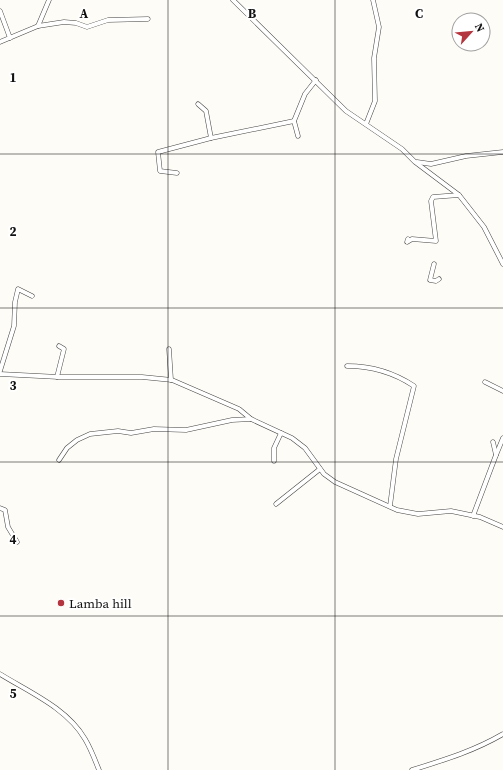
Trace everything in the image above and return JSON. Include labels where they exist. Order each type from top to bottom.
[{"type":"street","points":[[38,26],[49,0]]},
{"type":"street","points":[[233,0],[346,111],[402,149],[416,162],[459,195],[484,227],[503,264]]},
{"type":"street","points":[[366,124],[374,100],[374,58],[379,27],[373,0]]},
{"type":"street","points":[[0,11],[10,38]]},
{"type":"street","points":[[0,42],[38,26],[64,22],[76,23],[87,27],[108,20],[148,19]]},
{"type":"street","points":[[298,136],[294,121],[305,94],[316,80]]},
{"type":"street","points":[[198,104],[206,111],[211,138]]},
{"type":"street","points":[[177,173],[160,171],[158,152],[211,138],[294,121]]},
{"type":"street","points":[[416,162],[431,164],[466,156],[503,152]]},
{"type":"street","points":[[408,239],[407,242],[412,239],[436,241],[431,201],[433,197],[459,195]]},
{"type":"street","points":[[434,264],[430,280],[436,281],[439,279]]},
{"type":"street","points":[[32,296],[18,289],[15,302],[14,326],[0,374],[57,377],[142,377],[171,380],[239,408],[251,419],[292,438],[305,448],[320,469],[335,482],[390,506],[418,514],[451,511],[473,516],[503,526]]},
{"type":"street","points":[[57,377],[64,350],[59,346]]},
{"type":"street","points":[[169,349],[171,380]]},
{"type":"street","points":[[347,366],[368,367],[386,372],[404,379],[414,386],[396,459],[390,506]]},
{"type":"street","points":[[485,382],[503,392]]},
{"type":"street","points":[[59,460],[67,448],[77,440],[90,434],[154,429],[186,430],[232,420],[251,419]]},
{"type":"street","points":[[274,461],[274,448],[281,433]]},
{"type":"street","points":[[473,516],[503,438]]},
{"type":"street","points":[[493,442],[496,455]]},
{"type":"street","points":[[276,504],[320,469]]},
{"type":"street","points":[[0,508],[5,510],[8,528],[17,542]]},
{"type":"street","points":[[0,674],[59,710],[85,738],[99,770]]},
{"type":"street","points":[[412,770],[475,749],[503,734]]},
{"type":"place","name":"Lamba hill","points":[[61,603]]}]
